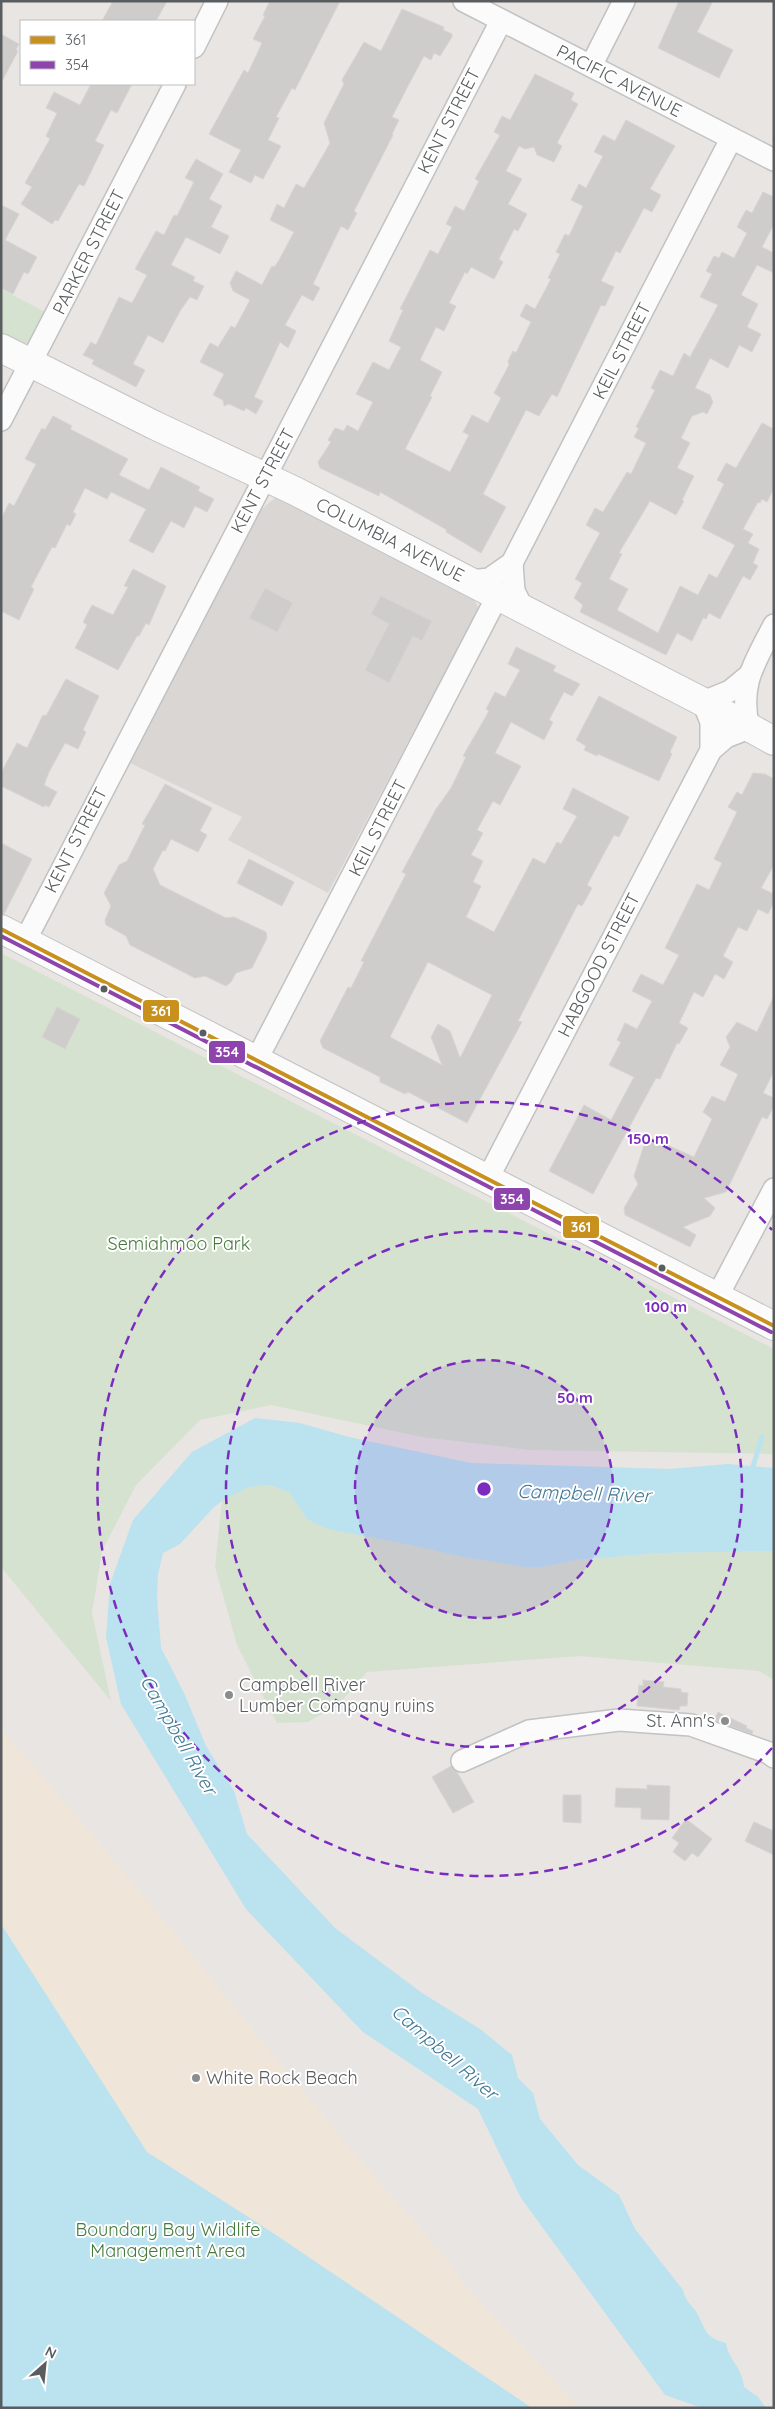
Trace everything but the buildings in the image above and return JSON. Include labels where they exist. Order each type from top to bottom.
[{"type":"street","points":[[195,45],[217,1]]},
{"type":"street","points":[[591,66],[624,1]]},
{"type":"street","name":"PACIFIC AVENUE","points":[[468,2],[501,21],[774,160]]},
{"type":"street","name":"KENT STREET","points":[[13,935],[196,607],[266,477],[501,21]]},
{"type":"street","name":"PARKER STREET","points":[[1,420],[174,85]]},
{"type":"street","name":"KEIL STREET","points":[[471,581],[489,579],[512,563],[732,139]]},
{"type":"street","name":"COLUMBIA AVENUE","points":[[1,348],[154,425],[266,477],[471,581],[774,741]]},
{"type":"street","points":[[512,563],[514,591],[522,607]]},
{"type":"street","name":"KEIL STREET","points":[[256,1061],[498,595]]},
{"type":"street","points":[[749,728],[745,709],[747,678],[774,625]]},
{"type":"street","points":[[703,702],[730,691],[747,678]]},
{"type":"street","name":"HABGOOD STREET","points":[[703,702],[711,722],[711,750]]},
{"type":"street","name":"HABGOOD STREET","points":[[487,1180],[711,750],[726,737],[749,728]]},
{"type":"street","points":[[13,935],[774,1326]]},
{"type":"street","points":[[718,1297],[774,1189]]},
{"type":"street","points":[[462,1761],[529,1731],[619,1720],[691,1725],[769,1753],[774,1757]]},
{"type":"shaded area","points":[[275,498],[281,498],[471,594],[478,607],[478,614],[437,696],[417,725],[328,893],[228,840],[242,817],[126,761],[257,513]]},
{"type":"green space","points":[[1,289],[47,313],[24,345],[1,339]]},
{"type":"green space","name":"Semiahmoo Park","points":[[1,953],[774,1349],[774,1454],[530,1450],[422,1437],[271,1405],[200,1420],[136,1485],[102,1551],[92,1613],[111,1701],[1,1567]]},
{"type":"green space","points":[[270,1485],[289,1492],[307,1519],[463,1557],[537,1568],[577,1560],[659,1553],[774,1551],[774,1680],[759,1671],[579,1656],[367,1672],[338,1705],[308,1722],[277,1723],[237,1645],[215,1567],[222,1501],[249,1487]]},
{"type":"sand","name":"White Rock Beach","points":[[1,1728],[123,1871],[348,2146],[447,2259],[469,2290],[580,2408],[532,2408],[273,2233],[147,2152],[1,1924]]},
{"type":"water","name":"Campbell River","points":[[255,1418],[300,1423],[349,1437],[471,1463],[669,1469],[728,1464],[774,1468],[774,1551],[659,1553],[577,1560],[537,1568],[463,1557],[328,1529],[307,1519],[289,1492],[270,1485],[249,1487],[222,1501],[213,1508],[180,1544],[163,1553],[158,1574],[157,1598],[161,1648],[184,1693],[206,1746],[234,1791],[247,1834],[335,1928],[422,1993],[480,2029],[512,2055],[518,2078],[533,2093],[540,2119],[578,2165],[619,2195],[635,2229],[683,2290],[706,2331],[718,2341],[726,2343],[729,2354],[741,2374],[744,2387],[758,2397],[766,2408],[702,2408],[665,2395],[521,2198],[478,2109],[363,2032],[246,1909],[121,1704],[106,1637],[110,1584],[133,1520],[192,1452]]},
{"type":"water","name":"Boundary Bay Wildlife Management Area","points":[[1,1924],[147,2152],[273,2233],[532,2408],[1,2408]]},
{"type":"waterway","points":[[752,1470],[762,1437]]},
{"type":"transit line","name":"361","points":[[1,929],[774,1326]]},
{"type":"transit line","name":"354","points":[[1,936],[771,1332]]},
{"type":"place","name":"Campbell River Lumber Company ruins","points":[[229,1695]]},
{"type":"place","name":"St. Ann's","points":[[725,1721]]},
{"type":"place","name":"White Rock Beach","points":[[196,2078]]}]
